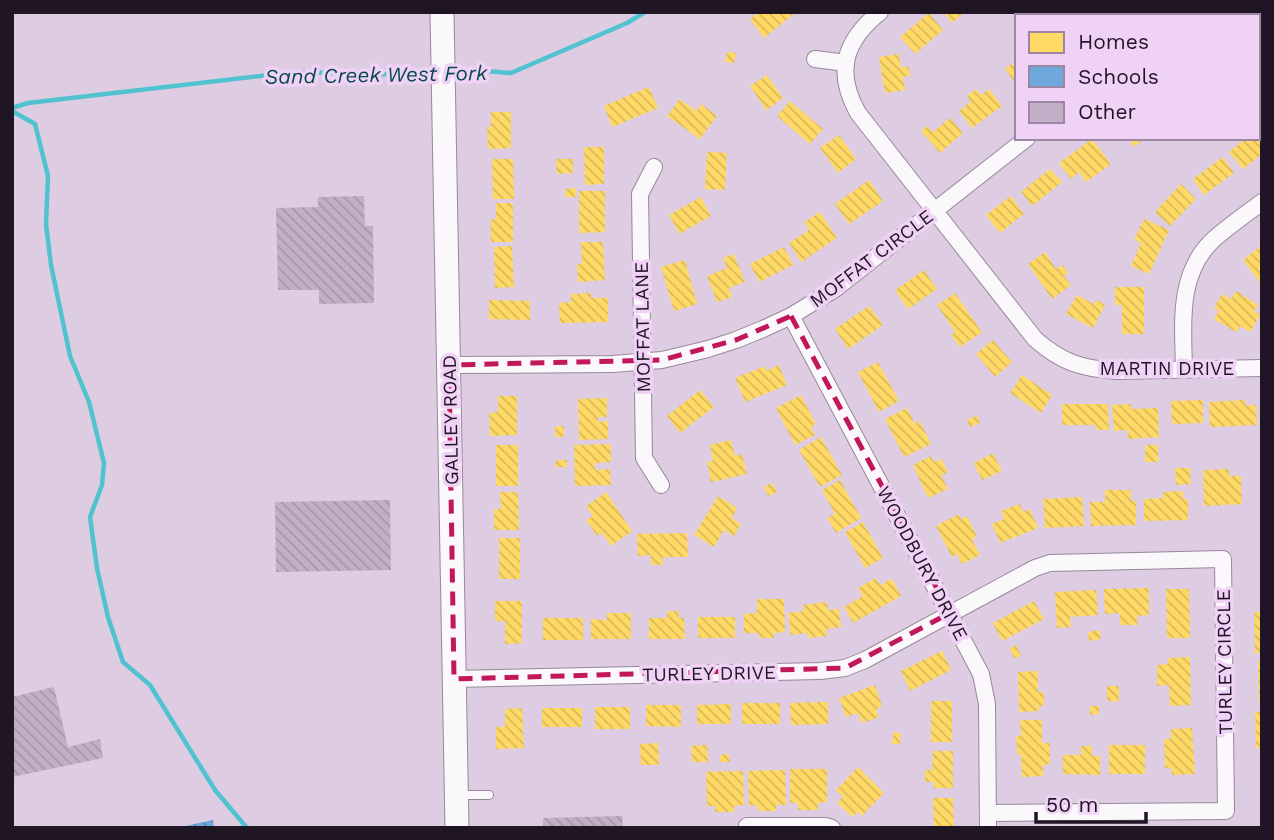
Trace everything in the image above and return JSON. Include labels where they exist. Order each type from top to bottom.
[{"type":"main road","name":"GALLEY ROAD","points":[[442,14],[457,828]]},
{"type":"street","points":[[816,59],[846,63],[856,36],[866,23],[880,12]]},
{"type":"street","name":"MARTIN DRIVE","points":[[846,63],[845,82],[858,113],[1035,339],[1051,352],[1079,366],[1095,370],[1262,368]]},
{"type":"street","name":"MOFFAT CIRCLE","points":[[449,365],[613,364],[662,360],[708,349],[764,329],[835,289],[1024,140]]},
{"type":"street","name":"MOFFAT LANE","points":[[654,167],[640,194],[644,458],[661,485]]},
{"type":"street","points":[[1184,369],[1182,321],[1184,295],[1190,275],[1199,256],[1212,241],[1262,202]]},
{"type":"street","name":"WOODBURY DRIVE","points":[[791,316],[981,674],[985,689],[988,820]]},
{"type":"street","name":"TURLEY CIRCLE","points":[[950,613],[1035,568],[1051,563],[1223,559],[1226,811],[988,820]]},
{"type":"street","name":"TURLEY DRIVE","points":[[454,679],[820,671],[845,668],[865,660],[950,613]]},
{"type":"street","points":[[747,826],[832,828]]},
{"type":"lane","points":[[456,795],[489,795]]},
{"type":"highlighted area","points":[[791,316],[950,613],[845,668],[454,679],[449,365],[662,360],[736,340]]},
{"type":"building: Homes","points":[[759,12],[794,14],[764,38],[750,19]]},
{"type":"building: Homes","points":[[944,12],[965,12],[952,23]]},
{"type":"building: Homes","points":[[1086,12],[1119,12],[1117,14],[1084,14]]},
{"type":"building: Homes","points":[[1262,12],[1262,41],[1260,14],[1247,14]]},
{"type":"building: Homes","points":[[929,13],[943,30],[915,54],[900,37]]},
{"type":"building: Homes","points":[[727,52],[736,53],[734,63],[725,62]]},
{"type":"building: Homes","points":[[899,54],[901,68],[909,66],[910,76],[903,77],[905,90],[885,93],[879,57]]},
{"type":"building: Homes","points":[[1015,62],[1015,82],[1005,69]]},
{"type":"building: Homes","points":[[767,75],[783,98],[766,110],[750,86]]},
{"type":"building: Homes","points":[[649,87],[658,108],[612,127],[604,106]]},
{"type":"building: Homes","points":[[976,89],[981,95],[989,89],[1002,106],[972,128],[959,111],[971,102],[967,96]]},
{"type":"building: Homes","points":[[680,99],[696,111],[701,104],[717,116],[700,139],[667,116]]},
{"type":"building: Homes","points":[[790,101],[823,129],[810,144],[777,116]]},
{"type":"building: Homes","points":[[491,112],[511,112],[511,148],[488,149],[487,127],[491,127]]},
{"type":"building: Homes","points":[[950,118],[963,133],[940,153],[921,131],[927,126],[933,132]]},
{"type":"building: Homes","points":[[1262,125],[1262,154],[1243,169],[1229,152],[1244,140],[1260,140]]},
{"type":"building: Homes","points":[[839,135],[856,159],[838,173],[820,148]]},
{"type":"building: Homes","points":[[1093,140],[1111,164],[1086,182],[1079,172],[1071,179],[1059,163]]},
{"type":"building: Homes","points":[[1129,140],[1143,140],[1134,147]]},
{"type":"building: Homes","points":[[584,147],[604,147],[604,184],[585,185]]},
{"type":"building: Homes","points":[[707,152],[727,153],[725,190],[705,189]]},
{"type":"building: Homes","points":[[1223,157],[1234,173],[1204,195],[1193,179]]},
{"type":"building: Homes","points":[[492,159],[513,159],[514,199],[493,199]]},
{"type":"building: Homes","points":[[556,159],[573,159],[573,173],[557,174]]},
{"type":"building: Homes","points":[[1050,169],[1062,182],[1032,206],[1021,192]]},
{"type":"building: Homes","points":[[869,180],[883,201],[849,224],[835,204]]},
{"type":"building: Homes","points":[[1181,184],[1196,199],[1170,226],[1155,212]]},
{"type":"building: Homes","points":[[576,188],[576,197],[565,197],[565,189]]},
{"type":"building: Homes","points":[[579,191],[605,191],[605,232],[579,233]]},
{"type":"building: Homes","points":[[1011,196],[1024,214],[1000,233],[986,215]]},
{"type":"building: Homes","points":[[701,197],[711,216],[679,234],[669,215]]},
{"type":"building: Homes","points":[[496,203],[513,203],[513,242],[491,242],[491,219],[496,219]]},
{"type":"building: Homes","points":[[820,212],[837,238],[801,262],[789,243],[809,230],[804,222]]},
{"type":"building: Homes","points":[[1144,219],[1169,230],[1149,274],[1131,266],[1141,243],[1134,240]]},
{"type":"building: Homes","points":[[581,242],[603,242],[605,280],[578,282],[577,264],[582,264]]},
{"type":"building: Homes","points":[[1262,245],[1262,285],[1243,260]]},
{"type":"building: Homes","points":[[512,246],[514,287],[495,288],[494,247]]},
{"type":"building: Homes","points":[[784,247],[793,265],[759,282],[750,264]]},
{"type":"building: Homes","points":[[1045,252],[1056,269],[1063,265],[1068,273],[1064,276],[1071,285],[1052,299],[1028,264]]},
{"type":"building: Homes","points":[[734,254],[745,282],[729,288],[732,297],[717,302],[707,276],[727,268],[723,258]]},
{"type":"building: Homes","points":[[685,260],[697,304],[674,311],[661,267]]},
{"type":"building: Homes","points":[[924,270],[937,289],[908,309],[895,290]]},
{"type":"building: Homes","points":[[1115,287],[1144,287],[1144,334],[1122,334],[1122,305],[1115,305]]},
{"type":"building: Homes","points":[[1236,291],[1258,305],[1254,311],[1260,315],[1250,332],[1240,326],[1236,332],[1214,319],[1219,311],[1214,308],[1222,294],[1231,299]]},
{"type":"building: Homes","points":[[591,293],[591,298],[608,298],[608,322],[560,323],[559,303],[571,302],[571,294]]},
{"type":"building: Homes","points":[[955,293],[982,332],[960,347],[951,335],[955,332],[937,305]]},
{"type":"building: Homes","points":[[1077,295],[1094,304],[1097,300],[1105,305],[1093,328],[1066,314]]},
{"type":"building: Homes","points":[[489,300],[530,301],[530,320],[489,319]]},
{"type":"building: Homes","points":[[869,306],[883,325],[848,349],[835,329]]},
{"type":"building: Homes","points":[[993,340],[1012,362],[995,377],[976,354]]},
{"type":"building: Homes","points":[[878,362],[899,401],[879,412],[858,372]]},
{"type":"building: Homes","points":[[779,365],[787,385],[745,402],[735,378],[765,366],[766,371]]},
{"type":"building: Homes","points":[[1022,375],[1052,395],[1041,413],[1010,393]]},
{"type":"building: Homes","points":[[700,390],[714,407],[680,433],[667,416]]},
{"type":"building: Homes","points":[[801,395],[816,424],[811,427],[815,435],[795,445],[776,408]]},
{"type":"building: Homes","points":[[498,396],[517,396],[517,435],[490,436],[489,413],[498,412]]},
{"type":"building: Homes","points":[[607,398],[607,417],[598,417],[598,422],[608,421],[608,439],[579,440],[578,399]]},
{"type":"building: Homes","points":[[1203,400],[1203,423],[1172,424],[1171,401]]},
{"type":"building: Homes","points":[[1245,400],[1245,405],[1256,405],[1257,425],[1210,427],[1209,402]]},
{"type":"building: Homes","points":[[1062,404],[1108,404],[1109,430],[1096,430],[1096,425],[1062,425]]},
{"type":"building: Homes","points":[[1131,404],[1131,409],[1158,408],[1159,437],[1128,439],[1128,430],[1114,431],[1112,405]]},
{"type":"building: Homes","points":[[907,408],[915,424],[920,421],[931,444],[904,457],[885,419]]},
{"type":"building: Homes","points":[[977,415],[980,423],[970,427],[967,420]]},
{"type":"building: Homes","points":[[555,426],[564,426],[564,437],[555,437]]},
{"type":"building: Homes","points":[[821,437],[842,475],[820,487],[799,450]]},
{"type":"building: Homes","points":[[731,440],[735,456],[742,454],[747,474],[711,482],[707,462],[713,461],[710,445]]},
{"type":"building: Homes","points":[[611,444],[611,462],[595,463],[595,470],[610,469],[611,485],[575,486],[574,445]]},
{"type":"building: Homes","points":[[496,445],[518,445],[518,486],[496,486]]},
{"type":"building: Homes","points":[[1145,445],[1158,445],[1158,462],[1145,462]]},
{"type":"building: Homes","points":[[993,453],[1002,471],[982,480],[974,463]]},
{"type":"building: Homes","points":[[931,456],[934,462],[941,459],[948,472],[941,475],[948,489],[928,498],[913,465]]},
{"type":"building: Homes","points":[[556,460],[567,460],[567,467],[555,467]]},
{"type":"building: Homes","points":[[1175,468],[1190,468],[1191,484],[1176,485]]},
{"type":"building: Homes","points":[[1229,469],[1229,476],[1241,476],[1242,504],[1204,506],[1203,470]]},
{"type":"building: Homes","points":[[840,480],[861,518],[836,533],[827,518],[835,514],[822,490]]},
{"type":"building: Homes","points":[[772,483],[777,492],[768,496],[764,487]]},
{"type":"building: Homes","points":[[1105,490],[1131,490],[1131,501],[1136,501],[1136,525],[1091,526],[1090,502],[1105,502]]},
{"type":"building: Homes","points":[[1183,491],[1183,499],[1188,499],[1188,520],[1144,521],[1144,499],[1163,498],[1163,492]]},
{"type":"building: Homes","points":[[500,492],[518,492],[519,530],[494,530],[494,509],[501,509]]},
{"type":"building: Homes","points":[[606,492],[632,531],[611,546],[602,533],[597,536],[586,520],[593,516],[586,506]]},
{"type":"building: Homes","points":[[718,496],[737,508],[732,518],[741,524],[734,536],[724,530],[714,547],[694,535]]},
{"type":"building: Homes","points":[[1082,497],[1084,526],[1045,528],[1043,499]]},
{"type":"building: Homes","points":[[1020,504],[1023,512],[1030,509],[1038,528],[1000,543],[992,524],[1004,519],[1001,511]]},
{"type":"building: Homes","points":[[959,514],[961,519],[967,516],[977,536],[972,540],[980,555],[962,564],[957,554],[952,557],[936,526]]},
{"type":"building: Homes","points":[[863,522],[883,558],[865,568],[845,532]]},
{"type":"building: Homes","points":[[687,533],[688,557],[663,557],[663,565],[651,565],[651,555],[638,556],[637,534]]},
{"type":"building: Homes","points":[[499,538],[520,538],[520,579],[499,579]]},
{"type":"building: Homes","points":[[876,578],[880,585],[892,579],[901,596],[853,623],[844,607],[863,596],[858,588]]},
{"type":"building: Homes","points":[[1149,588],[1149,615],[1137,616],[1138,625],[1120,625],[1120,613],[1105,614],[1104,589]]},
{"type":"building: Homes","points":[[1166,589],[1189,589],[1190,638],[1167,638]]},
{"type":"building: Homes","points":[[1096,590],[1098,615],[1070,617],[1071,627],[1057,628],[1055,592]]},
{"type":"building: Homes","points":[[757,599],[784,599],[785,632],[774,633],[774,638],[759,638],[759,633],[744,633],[744,614],[757,613]]},
{"type":"building: Homes","points":[[495,601],[522,601],[522,643],[505,644],[505,621],[495,621]]},
{"type":"building: Homes","points":[[1034,601],[1044,619],[1002,641],[993,623]]},
{"type":"building: Homes","points":[[827,602],[828,610],[839,609],[841,627],[826,629],[827,636],[808,638],[807,633],[791,635],[788,613],[804,611],[803,605]]},
{"type":"building: Homes","points":[[667,611],[679,611],[679,618],[684,618],[685,639],[649,639],[649,618],[667,618]]},
{"type":"building: Homes","points":[[1254,612],[1262,612],[1262,653],[1255,654]]},
{"type":"building: Homes","points":[[607,613],[631,613],[631,639],[591,639],[591,619],[607,620]]},
{"type":"building: Homes","points":[[698,617],[735,617],[735,638],[698,638]]},
{"type":"building: Homes","points":[[543,618],[583,618],[583,640],[543,640]]},
{"type":"building: Homes","points":[[1100,630],[1101,639],[1089,641],[1088,632]]},
{"type":"building: Homes","points":[[1016,645],[1021,655],[1014,659],[1010,648]]},
{"type":"building: Homes","points":[[942,651],[951,670],[910,691],[901,671]]},
{"type":"building: Homes","points":[[1190,657],[1191,705],[1170,706],[1169,685],[1157,686],[1157,665],[1168,664],[1168,658]]},
{"type":"building: Homes","points":[[1258,661],[1262,661],[1262,702],[1259,702]]},
{"type":"building: Homes","points":[[1038,671],[1038,692],[1044,692],[1044,706],[1039,706],[1039,711],[1019,712],[1018,672]]},
{"type":"building: Homes","points":[[875,685],[882,706],[876,709],[879,717],[862,723],[858,713],[846,717],[839,698]]},
{"type":"building: Homes","points":[[1107,686],[1119,686],[1119,701],[1107,701]]},
{"type":"building: Homes","points":[[931,701],[952,701],[952,742],[931,742]]},
{"type":"building: Homes","points":[[828,702],[828,724],[791,725],[790,703]]},
{"type":"building: Homes","points":[[742,703],[780,703],[780,724],[742,724]]},
{"type":"building: Homes","points":[[731,704],[731,724],[697,724],[697,705]]},
{"type":"building: Homes","points":[[646,705],[681,705],[681,727],[646,726]]},
{"type":"building: Homes","points":[[1090,706],[1099,706],[1099,714],[1090,715]]},
{"type":"building: Homes","points":[[595,707],[630,707],[630,729],[595,729]]},
{"type":"building: Homes","points":[[522,708],[524,748],[496,749],[496,727],[505,727],[505,709]]},
{"type":"building: Homes","points":[[542,708],[582,708],[582,727],[542,727]]},
{"type":"building: Homes","points":[[1255,712],[1262,712],[1262,748],[1256,748]]},
{"type":"building: Homes","points":[[1020,720],[1042,720],[1042,743],[1050,743],[1050,764],[1043,765],[1043,776],[1022,777],[1021,754],[1017,754],[1016,736],[1021,736]]},
{"type":"building: Homes","points":[[1192,728],[1195,774],[1172,775],[1171,768],[1165,768],[1164,739],[1171,739],[1171,729]]},
{"type":"building: Homes","points":[[893,732],[901,733],[900,744],[892,744]]},
{"type":"building: Homes","points":[[658,743],[659,765],[641,765],[640,744]]},
{"type":"building: Homes","points":[[707,745],[708,762],[692,762],[691,746]]},
{"type":"building: Homes","points":[[1109,745],[1145,745],[1145,774],[1109,774]]},
{"type":"building: Homes","points":[[1081,746],[1092,746],[1092,756],[1100,756],[1100,775],[1063,774],[1063,755],[1081,755]]},
{"type":"building: Homes","points":[[933,751],[953,751],[953,788],[934,788],[934,782],[925,782],[925,770],[932,770]]},
{"type":"building: Homes","points":[[729,754],[730,762],[720,762],[720,755]]},
{"type":"building: Homes","points":[[858,767],[884,793],[862,816],[857,812],[852,817],[837,803],[843,797],[836,790]]},
{"type":"building: Homes","points":[[790,769],[827,769],[827,802],[818,803],[818,810],[798,810],[798,803],[790,803]]},
{"type":"building: Homes","points":[[785,770],[786,805],[776,805],[776,811],[758,811],[757,805],[749,806],[748,771]]},
{"type":"building: Homes","points":[[743,771],[744,805],[734,806],[734,812],[715,812],[715,806],[707,806],[706,772]]},
{"type":"building: Homes","points":[[933,798],[953,798],[954,828],[934,828]]},
{"type":"building: Schools","points":[[213,820],[214,828],[181,828],[181,827]]},
{"type":"building: Other","points":[[364,196],[365,226],[373,226],[374,303],[319,304],[319,290],[278,290],[276,208],[318,207],[318,197]]},
{"type":"building: Other","points":[[390,500],[391,570],[276,572],[275,502]]},
{"type":"building: Other","points":[[54,687],[68,747],[100,739],[103,758],[12,777],[12,697]]},
{"type":"building: Other","points":[[622,816],[623,828],[543,828],[543,818]]},
{"type":"waterway","name":"Sand Creek West Fork","points":[[449,72],[474,70],[511,73],[627,23],[645,12]]},
{"type":"waterway","name":"Sand Creek West Fork","points":[[12,108],[28,103],[294,72],[411,75],[437,73]]},
{"type":"waterway","points":[[12,111],[35,124],[48,176],[46,224],[51,265],[70,356],[89,402],[104,463],[102,485],[90,517],[97,568],[108,617],[123,662],[150,685],[215,790],[247,828]]}]
